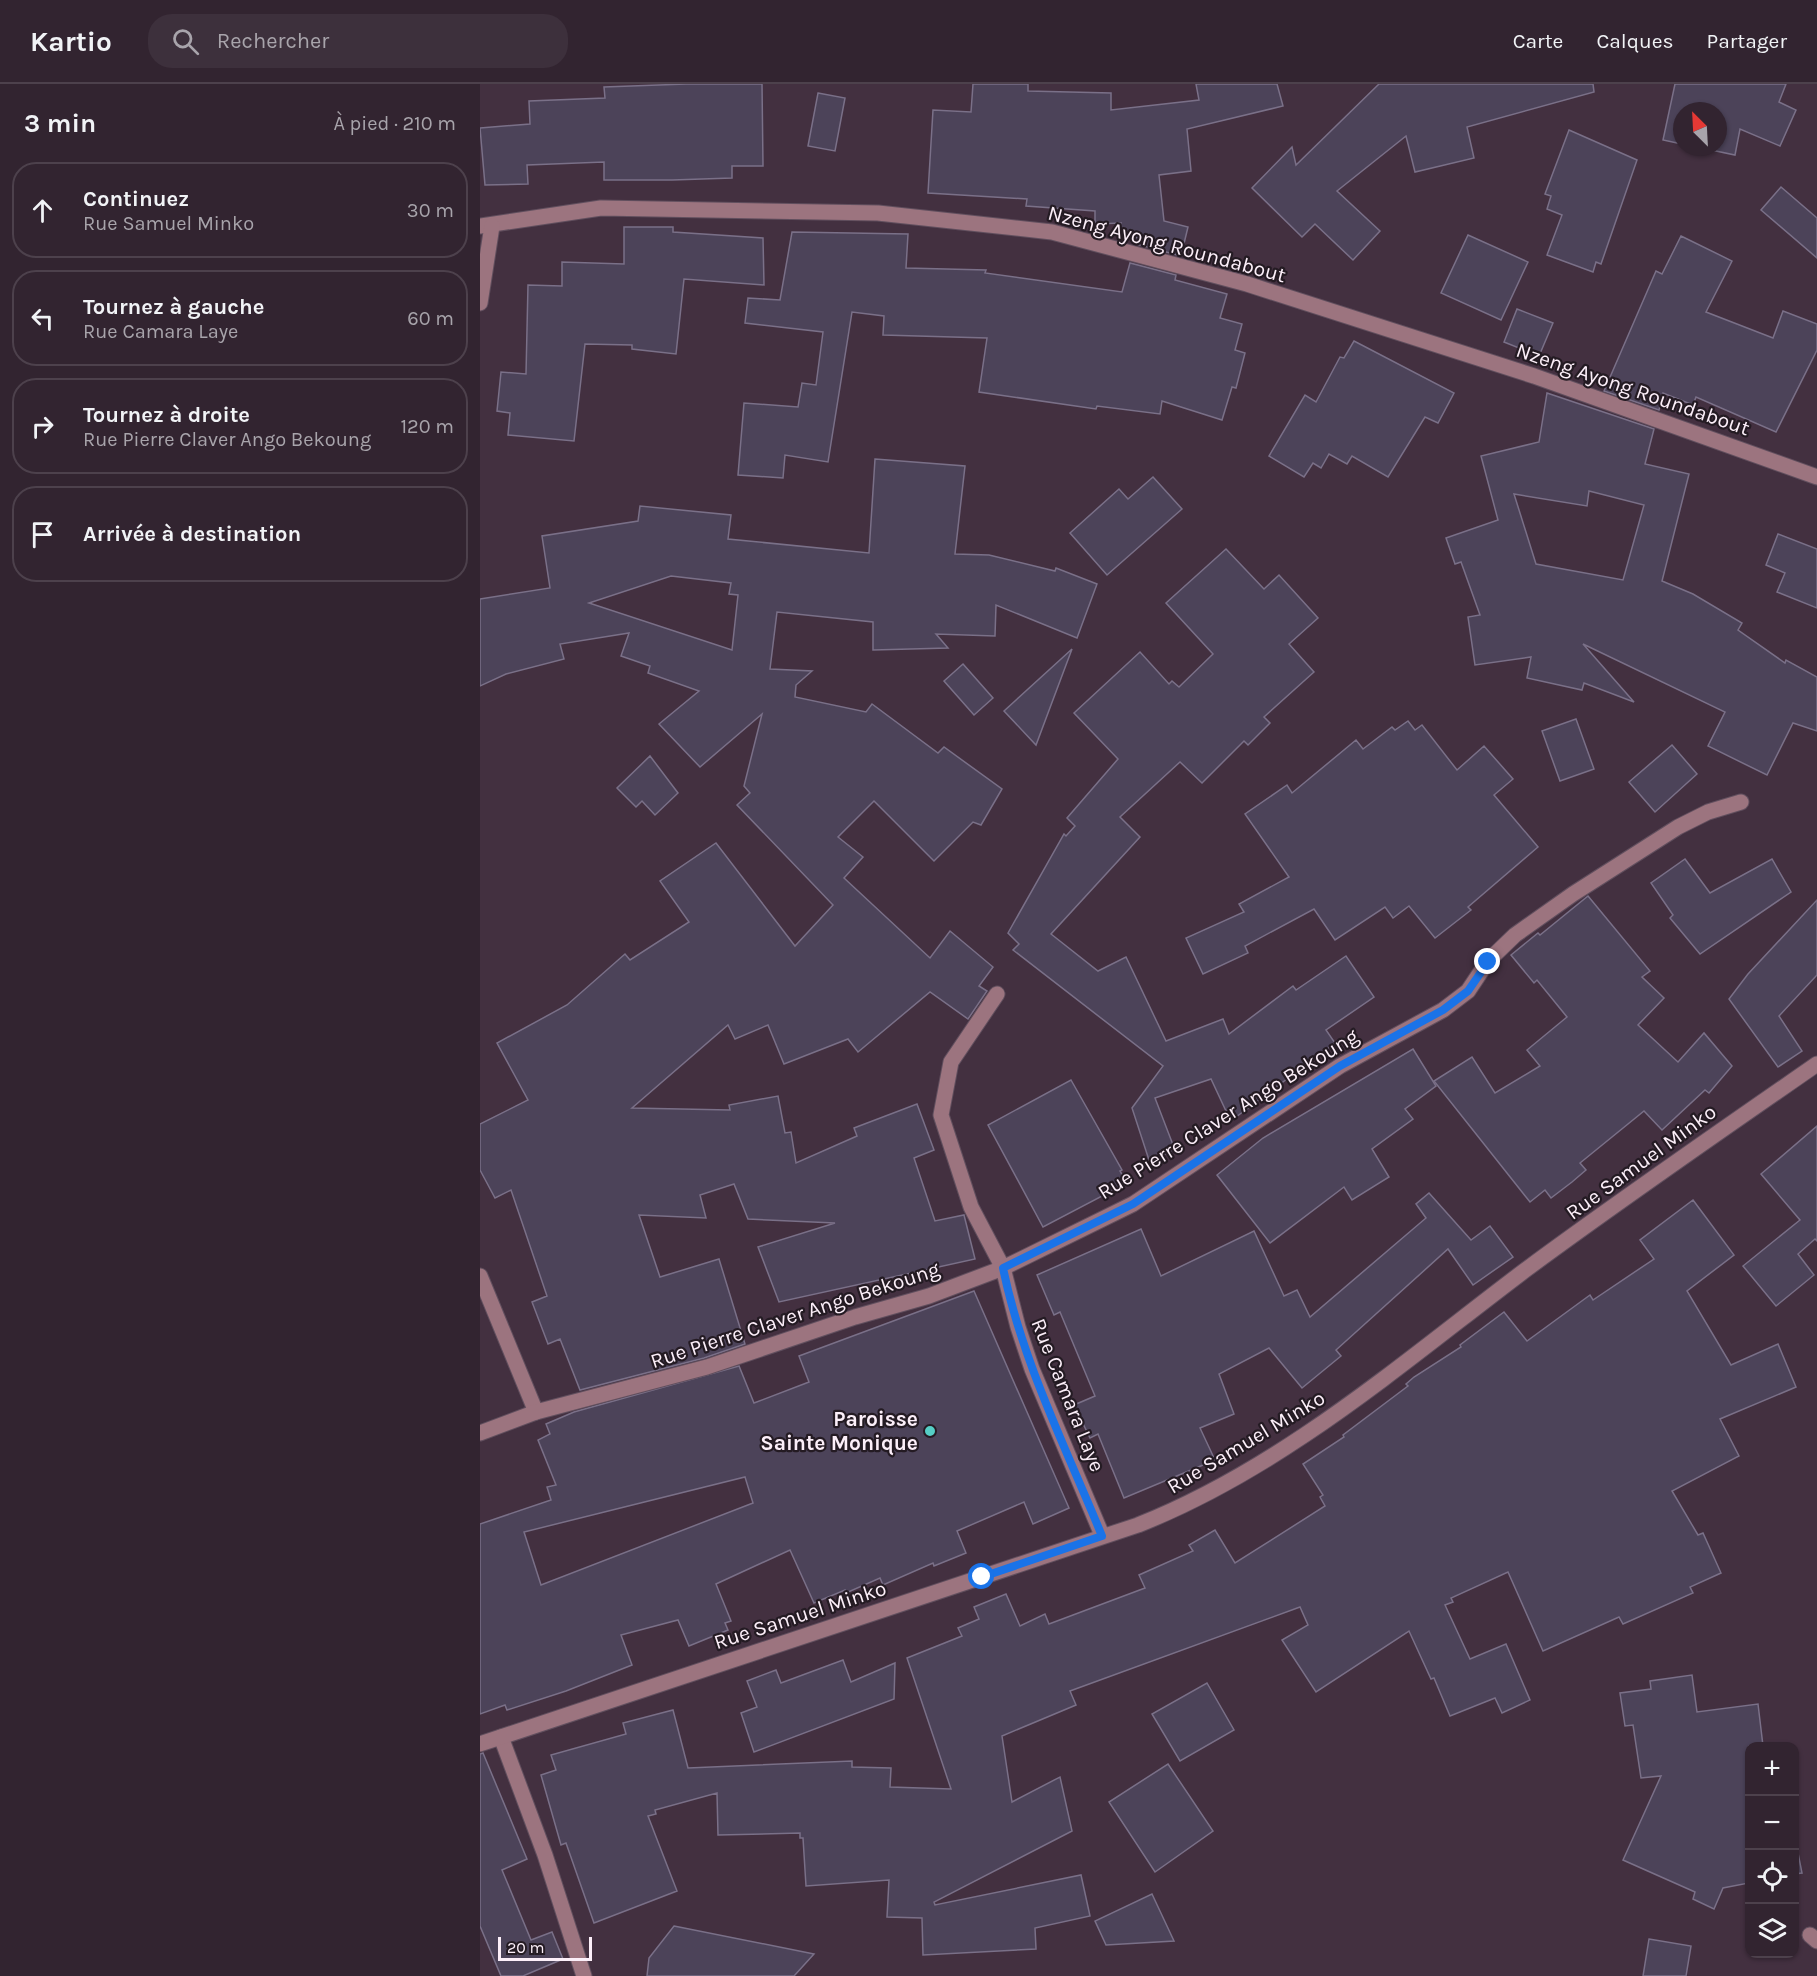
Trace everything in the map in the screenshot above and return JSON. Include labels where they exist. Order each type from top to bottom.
[{"type":"street","name":"Nzeng Ayong Roundabout","points":[[486,226],[600,208],[878,213],[1052,232],[1247,284],[1534,376],[1817,477]]},
{"type":"street","points":[[480,303],[486,226]]},
{"type":"street","name":"Rue Pierre Claver Ango Bekoung","points":[[480,1433],[537,1412],[707,1368],[855,1317],[929,1296],[1003,1268],[1133,1204],[1340,1066],[1443,1010],[1468,991],[1488,962],[1515,935],[1573,894],[1678,826],[1708,812],[1741,802]]},
{"type":"street","name":"Rue Camara Laye","points":[[997,994],[951,1062],[940,1115],[971,1207],[1003,1268],[1014,1316],[1032,1370],[1102,1536]]},
{"type":"street","name":"Rue Samuel Minko","points":[[480,1744],[1102,1536],[1160,1516],[1206,1495],[1362,1395],[1599,1217],[1817,1064]]},
{"type":"street","points":[[480,1276],[537,1412]]},
{"type":"street","points":[[501,1737],[545,1855],[584,1976]]},
{"type":"building","points":[[762,84],[763,166],[732,166],[732,178],[604,180],[604,162],[527,165],[528,184],[485,185],[480,128],[530,124],[529,101],[605,98],[604,87]]},
{"type":"building","points":[[973,84],[1028,84],[1028,91],[1111,93],[1111,110],[1199,100],[1196,84],[1277,84],[1283,106],[1187,129],[1191,171],[1159,175],[1164,221],[1188,227],[1181,256],[1136,244],[1138,238],[1118,233],[1121,223],[1095,224],[1095,211],[1026,206],[1027,199],[928,193],[933,110],[971,112]]},
{"type":"building","points":[[1379,84],[1593,84],[1594,92],[1467,127],[1474,158],[1415,172],[1406,136],[1337,191],[1380,231],[1353,260],[1315,224],[1302,237],[1252,188],[1292,147],[1296,165]]},
{"type":"building","points":[[1675,84],[1786,84],[1779,102],[1796,110],[1780,146],[1740,129],[1735,155],[1727,153],[1727,102],[1673,102],[1673,142],[1663,140]]},
{"type":"building","points":[[818,93],[845,98],[835,151],[808,146]]},
{"type":"building","points":[[1569,130],[1637,160],[1601,264],[1596,262],[1593,272],[1547,255],[1562,215],[1547,209],[1551,196],[1545,194]]},
{"type":"building","points":[[1781,187],[1817,218],[1817,258],[1761,210]]},
{"type":"building","points":[[624,227],[673,227],[673,232],[763,238],[764,285],[684,279],[676,354],[632,349],[632,345],[585,344],[574,441],[508,435],[510,413],[497,411],[501,372],[526,374],[528,285],[562,286],[562,262],[624,264]]},
{"type":"building","points":[[792,232],[908,234],[906,268],[986,270],[985,273],[1122,292],[1130,263],[1176,275],[1175,280],[1227,294],[1220,318],[1242,324],[1235,350],[1245,353],[1236,388],[1232,387],[1222,420],[1162,401],[1160,414],[1097,406],[1096,409],[979,392],[987,338],[883,335],[884,316],[852,312],[828,462],[785,455],[783,478],[738,475],[744,403],[798,407],[802,383],[816,385],[823,332],[745,323],[748,298],[780,300]]},
{"type":"building","points":[[1468,235],[1528,262],[1501,320],[1441,293]]},
{"type":"building","points":[[1681,236],[1732,261],[1706,312],[1773,338],[1783,311],[1817,324],[1817,350],[1776,432],[1696,397],[1693,405],[1663,393],[1659,410],[1604,391],[1656,271],[1662,274]]},
{"type":"building","points":[[1517,309],[1553,323],[1539,356],[1504,342]]},
{"type":"building","points":[[1354,341],[1454,393],[1438,423],[1425,417],[1388,477],[1352,456],[1347,464],[1329,454],[1321,468],[1313,463],[1304,477],[1269,456],[1305,395],[1316,402],[1340,357],[1344,358]]},
{"type":"building","points":[[1547,393],[1654,429],[1645,464],[1689,474],[1662,581],[1693,594],[1742,623],[1738,630],[1785,663],[1786,660],[1817,677],[1817,731],[1793,723],[1767,775],[1708,746],[1725,712],[1583,644],[1634,702],[1584,683],[1582,690],[1527,678],[1531,657],[1475,665],[1468,617],[1480,615],[1461,562],[1455,564],[1446,538],[1498,520],[1481,456],[1539,442]],"holes":[[[1589,491],[1644,505],[1623,580],[1536,564],[1514,494],[1587,506]]]},
{"type":"building","points":[[875,459],[965,466],[955,554],[989,555],[1055,571],[1056,568],[1097,584],[1077,638],[996,605],[995,636],[936,634],[948,648],[873,650],[873,622],[777,612],[770,669],[812,671],[796,685],[795,697],[866,712],[872,704],[938,753],[944,747],[1002,789],[981,825],[973,822],[934,861],[874,801],[838,837],[863,857],[844,878],[930,958],[950,931],[993,967],[979,986],[987,991],[968,1019],[930,992],[858,1052],[848,1039],[784,1064],[768,1025],[735,1039],[728,1025],[632,1108],[730,1110],[729,1105],[778,1096],[785,1133],[791,1132],[796,1163],[857,1136],[854,1128],[917,1104],[934,1150],[914,1158],[935,1221],[964,1215],[975,1259],[779,1302],[758,1247],[835,1223],[748,1219],[734,1184],[700,1195],[706,1218],[639,1215],[660,1277],[719,1259],[745,1344],[704,1358],[580,1390],[560,1339],[548,1344],[532,1302],[547,1296],[511,1190],[495,1198],[480,1170],[480,1124],[528,1100],[497,1043],[567,1005],[625,954],[630,960],[689,922],[660,881],[716,843],[795,946],[833,905],[737,805],[750,793],[744,786],[762,714],[700,767],[659,724],[699,691],[648,673],[650,666],[621,656],[629,633],[560,644],[564,659],[506,674],[480,686],[480,599],[550,588],[542,536],[638,521],[640,506],[731,515],[728,539],[869,553]],"holes":[[[671,576],[731,583],[729,594],[738,595],[732,650],[589,603]]]},
{"type":"building","points":[[1153,477],[1182,509],[1107,575],[1070,533],[1119,489],[1128,499]]},
{"type":"building","points":[[1778,534],[1817,549],[1817,608],[1777,592],[1785,573],[1766,565]]},
{"type":"building","points":[[1226,549],[1264,589],[1279,575],[1318,618],[1289,644],[1314,672],[1264,717],[1270,723],[1248,745],[1244,741],[1202,783],[1180,762],[1120,817],[1140,837],[1051,934],[1098,971],[1126,957],[1166,1041],[1223,1019],[1229,1034],[1293,986],[1296,990],[1346,956],[1374,997],[1326,1030],[1335,1043],[1236,1117],[1230,1109],[1226,1111],[1211,1079],[1155,1098],[1175,1150],[1149,1160],[1132,1108],[1163,1066],[1013,950],[1019,944],[1008,933],[1064,834],[1066,836],[1075,826],[1067,818],[1118,759],[1074,713],[1140,652],[1169,684],[1172,681],[1179,687],[1213,654],[1166,603]]},
{"type":"building","points":[[1072,649],[1036,745],[1004,711]]},
{"type":"building","points":[[963,664],[993,698],[974,715],[944,681]]},
{"type":"building","points":[[1576,719],[1594,769],[1560,781],[1542,731]]},
{"type":"building","points":[[1408,721],[1415,730],[1422,725],[1457,770],[1484,746],[1513,779],[1494,795],[1538,847],[1468,907],[1471,910],[1435,938],[1409,906],[1393,918],[1385,907],[1335,940],[1314,909],[1245,946],[1248,953],[1203,974],[1186,938],[1244,912],[1239,904],[1289,877],[1245,814],[1287,785],[1292,793],[1356,740],[1363,749],[1392,727],[1395,730]]},
{"type":"building","points":[[1672,745],[1697,774],[1655,812],[1629,782]]},
{"type":"building","points":[[650,756],[678,793],[655,815],[642,801],[636,807],[617,788]]},
{"type":"building","points":[[1685,859],[1710,893],[1772,859],[1791,892],[1700,954],[1670,918],[1673,915],[1651,883]]},
{"type":"building","points":[[1588,896],[1650,971],[1642,977],[1664,998],[1638,1025],[1678,1062],[1704,1033],[1732,1066],[1709,1093],[1705,1090],[1662,1130],[1644,1111],[1580,1163],[1586,1170],[1572,1182],[1551,1198],[1545,1190],[1530,1202],[1434,1081],[1472,1057],[1495,1093],[1540,1066],[1527,1050],[1567,1017],[1537,980],[1534,983],[1511,955]]},
{"type":"building","points":[[1817,900],[1817,975],[1779,1016],[1802,1051],[1778,1067],[1729,999],[1748,974]]},
{"type":"building","points":[[1413,1049],[1436,1086],[1405,1109],[1413,1119],[1372,1149],[1389,1177],[1352,1200],[1344,1187],[1270,1243],[1217,1175],[1263,1138]]},
{"type":"building","points":[[1071,1080],[1122,1170],[1120,1171],[1127,1183],[1043,1227],[988,1125]]},
{"type":"building","points":[[1817,1126],[1817,1241],[1815,1239],[1798,1254],[1814,1275],[1776,1306],[1743,1266],[1800,1220],[1761,1174]]},
{"type":"building","points":[[1429,1193],[1471,1240],[1490,1226],[1513,1257],[1473,1285],[1448,1249],[1336,1350],[1341,1356],[1302,1388],[1269,1348],[1219,1374],[1234,1414],[1200,1428],[1215,1460],[1124,1498],[1098,1434],[1090,1438],[1074,1405],[1095,1396],[1060,1312],[1054,1315],[1037,1275],[1141,1229],[1161,1276],[1254,1231],[1284,1296],[1297,1290],[1310,1317],[1426,1218],[1416,1204]]},
{"type":"building","points":[[1693,1200],[1734,1255],[1687,1291],[1731,1365],[1778,1344],[1796,1387],[1720,1419],[1739,1456],[1672,1491],[1698,1535],[1703,1533],[1721,1573],[1690,1587],[1693,1593],[1623,1624],[1619,1617],[1543,1651],[1508,1572],[1451,1598],[1453,1602],[1445,1605],[1470,1659],[1506,1644],[1530,1700],[1502,1713],[1495,1698],[1450,1716],[1434,1678],[1431,1679],[1409,1631],[1316,1692],[1282,1640],[1308,1625],[1300,1607],[1070,1691],[1076,1705],[1002,1736],[1012,1802],[1060,1777],[1072,1831],[934,1902],[935,1905],[1081,1875],[1090,1916],[1035,1928],[1036,1949],[923,1955],[922,1918],[887,1917],[889,1880],[806,1886],[803,1838],[800,1838],[800,1833],[718,1835],[717,1793],[655,1810],[656,1814],[648,1816],[677,1891],[594,1923],[566,1843],[561,1845],[541,1775],[556,1770],[551,1755],[626,1734],[623,1723],[673,1710],[688,1768],[852,1761],[852,1767],[891,1768],[890,1787],[951,1789],[907,1658],[962,1636],[958,1628],[979,1619],[974,1607],[1006,1594],[1020,1626],[1045,1614],[1049,1624],[1145,1588],[1139,1575],[1193,1551],[1189,1545],[1215,1530],[1235,1563],[1325,1506],[1320,1497],[1323,1495],[1303,1464],[1344,1437],[1343,1435],[1408,1386],[1406,1384],[1414,1377],[1461,1347],[1460,1345],[1504,1312],[1527,1341],[1590,1295],[1593,1300],[1654,1259],[1640,1240]]},
{"type":"building","points":[[974,1291],[1069,1508],[1033,1524],[1024,1502],[957,1531],[966,1553],[934,1566],[933,1563],[883,1585],[880,1578],[846,1593],[845,1590],[814,1603],[790,1550],[716,1584],[731,1621],[725,1623],[728,1630],[689,1646],[678,1620],[621,1635],[632,1665],[566,1691],[507,1710],[505,1705],[480,1714],[480,1524],[551,1500],[547,1487],[556,1485],[538,1440],[550,1434],[546,1424],[574,1412],[739,1366],[754,1403],[809,1382],[799,1356]],"holes":[[[745,1477],[753,1503],[541,1585],[524,1532]]]},
{"type":"building","points":[[843,1660],[851,1682],[895,1663],[894,1699],[754,1752],[741,1713],[757,1707],[747,1681],[776,1670],[781,1683]]},
{"type":"building","points":[[1692,1675],[1697,1712],[1758,1704],[1763,1742],[1745,1742],[1745,1884],[1723,1888],[1714,1909],[1693,1899],[1695,1892],[1623,1860],[1661,1776],[1641,1778],[1633,1725],[1625,1726],[1620,1693],[1651,1689],[1650,1681]]},
{"type":"building","points":[[1207,1683],[1234,1730],[1180,1761],[1152,1714]]},
{"type":"building","points":[[483,1753],[527,1859],[502,1870],[531,1940],[552,1932],[563,1959],[523,1976],[501,1976],[480,1926],[480,1754]]},
{"type":"building","points":[[1168,1764],[1213,1831],[1155,1872],[1109,1802]]},
{"type":"building","points":[[1799,1858],[1802,1873],[1799,1873]]},
{"type":"building","points":[[1152,1894],[1174,1941],[1106,1945],[1095,1921]]},
{"type":"building","points":[[674,1926],[814,1954],[794,1976],[647,1976],[649,1958]]},
{"type":"building","points":[[1649,1939],[1691,1946],[1686,1976],[1643,1976]]},
{"type":"place","name":"Paroisse Sainte Monique","points":[[930,1431]]},
{"type":"route","points":[[982,1577],[1102,1536],[1032,1370],[1008,1293],[1003,1268],[1133,1204],[1340,1066],[1443,1010],[1468,991],[1488,962]]}]
